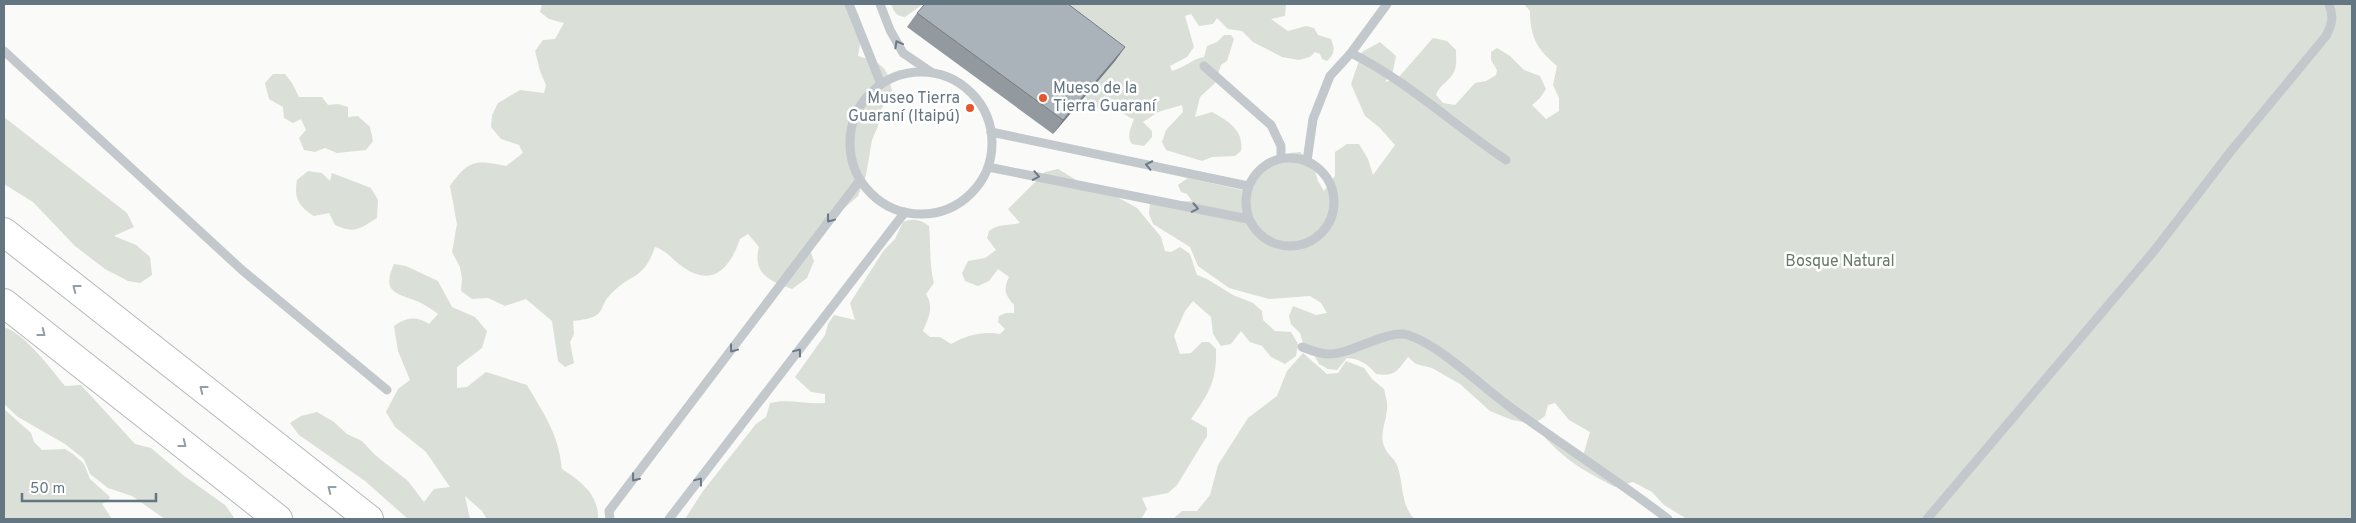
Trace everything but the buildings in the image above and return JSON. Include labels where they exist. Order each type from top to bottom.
[{"type":"highway","points":[[4,232],[369,519]]},
{"type":"highway","points":[[4,303],[278,519]]},
{"type":"lane","points":[[849,4],[881,84]]},
{"type":"lane","points":[[880,4],[890,30],[903,53],[931,72],[953,79],[971,92],[984,111],[991,132],[992,150],[988,167],[978,185],[963,200],[945,210],[925,214],[904,212],[887,206],[871,194],[860,180],[852,160],[850,138],[854,117],[865,98],[881,84],[905,73],[931,72]]},
{"type":"lane","points":[[1307,161],[1313,119],[1330,76],[1351,53],[1387,4]]},
{"type":"lane","points":[[1928,519],[2154,251],[2231,151],[2326,36],[2332,25],[2333,17],[2329,4]]},
{"type":"lane","points":[[4,51],[242,270],[387,390]]},
{"type":"lane","points":[[1351,53],[1387,71],[1470,135],[1506,160]]},
{"type":"lane","points":[[1204,66],[1271,125],[1281,146],[1281,158]]},
{"type":"lane","points":[[991,132],[1248,186]]},
{"type":"lane","points":[[1281,158],[1307,161],[1320,168],[1329,180],[1334,193],[1334,208],[1330,222],[1322,234],[1310,242],[1296,246],[1281,246],[1262,236],[1248,219],[1245,202],[1248,186],[1261,168],[1281,158]]},
{"type":"lane","points":[[988,167],[1248,219]]},
{"type":"lane","points":[[610,519],[610,512],[860,180]]},
{"type":"lane","points":[[669,519],[904,212]]},
{"type":"lane","points":[[1302,347],[1327,354],[1338,354],[1392,336],[1406,334],[1419,339],[1457,365],[1509,407],[1668,519]]},
{"type":"green space","points":[[542,4],[847,4],[858,13],[861,27],[858,56],[873,61],[886,71],[892,92],[880,111],[878,126],[872,140],[866,175],[858,196],[813,236],[810,250],[814,261],[807,278],[792,289],[770,279],[758,264],[759,247],[748,234],[740,239],[731,259],[725,266],[719,272],[712,275],[703,276],[694,273],[655,247],[641,272],[617,288],[607,298],[599,313],[590,318],[573,321],[574,334],[570,342],[574,363],[565,367],[558,361],[552,321],[526,299],[505,306],[488,298],[472,299],[461,291],[460,267],[452,252],[457,224],[450,186],[468,166],[487,163],[506,166],[523,153],[519,145],[501,139],[491,127],[492,115],[498,103],[520,90],[544,93],[546,85],[535,51],[543,40],[555,39],[564,23],[549,19],[540,12]]},
{"type":"green space","points":[[891,4],[923,4],[905,17],[899,16]]},
{"type":"green space","points":[[1039,4],[1286,4],[1285,16],[1271,19],[1288,31],[1306,26],[1314,28],[1318,35],[1331,39],[1334,51],[1327,61],[1315,52],[1310,57],[1299,60],[1282,57],[1253,42],[1242,31],[1228,29],[1217,18],[1213,24],[1199,26],[1191,14],[1185,16],[1194,47],[1187,57],[1170,66],[1172,71],[1204,57],[1207,46],[1217,42],[1224,35],[1231,35],[1234,39],[1227,61],[1221,65],[1215,83],[1200,97],[1195,117],[1212,112],[1224,119],[1234,127],[1240,137],[1241,151],[1235,156],[1212,157],[1202,161],[1166,150],[1162,142],[1166,130],[1183,112],[1182,105],[1158,112],[1143,122],[1152,131],[1152,137],[1144,146],[1132,144],[1130,141],[1130,132],[1134,119],[1113,105],[1109,104],[1108,110],[1103,111],[1088,102]]},
{"type":"green space","name":"Bosque Natural","points":[[1524,4],[2352,4],[2352,519],[1687,519],[1664,505],[1652,492],[1633,482],[1615,487],[1585,471],[1559,452],[1543,435],[1583,456],[1590,432],[1569,420],[1555,403],[1548,405],[1545,416],[1534,424],[1512,420],[1490,411],[1460,384],[1432,368],[1416,364],[1408,357],[1395,372],[1387,375],[1376,374],[1363,363],[1347,358],[1337,370],[1328,369],[1319,364],[1314,355],[1304,346],[1300,333],[1291,324],[1289,316],[1293,306],[1316,315],[1327,313],[1321,303],[1310,296],[1269,299],[1229,288],[1198,266],[1190,247],[1153,224],[1149,214],[1150,203],[1192,201],[1187,194],[1181,192],[1178,185],[1188,178],[1247,191],[1256,172],[1290,153],[1300,152],[1312,161],[1318,181],[1324,191],[1335,176],[1335,152],[1347,144],[1359,144],[1368,159],[1373,175],[1395,145],[1379,127],[1365,116],[1351,84],[1362,52],[1380,42],[1396,56],[1393,71],[1385,82],[1398,78],[1433,38],[1447,41],[1456,50],[1456,67],[1436,95],[1443,103],[1455,105],[1475,83],[1486,81],[1496,75],[1497,70],[1491,60],[1491,52],[1497,48],[1510,56],[1524,70],[1540,76],[1546,89],[1532,105],[1546,119],[1559,111],[1559,98],[1553,85],[1557,66],[1544,54],[1536,42],[1531,28],[1530,11]]},
{"type":"green space","points":[[273,74],[285,74],[299,97],[322,97],[328,105],[338,104],[348,107],[348,117],[358,116],[370,127],[373,141],[366,150],[337,153],[325,148],[315,152],[304,150],[299,138],[306,130],[301,119],[293,123],[284,118],[283,107],[269,99],[265,83]]},
{"type":"green space","points":[[4,117],[127,213],[134,227],[114,236],[136,245],[150,257],[152,275],[140,283],[128,281],[105,269],[75,246],[33,202],[4,184]]},
{"type":"green space","points":[[1058,169],[1096,192],[1117,197],[1137,208],[1161,237],[1165,251],[1171,252],[1180,247],[1190,254],[1197,275],[1233,295],[1253,303],[1262,311],[1263,320],[1275,331],[1291,332],[1298,344],[1296,356],[1285,364],[1271,357],[1262,346],[1250,342],[1241,331],[1231,344],[1221,346],[1213,334],[1211,317],[1193,301],[1185,311],[1174,336],[1180,354],[1191,353],[1202,342],[1209,342],[1216,349],[1215,370],[1211,386],[1191,419],[1207,428],[1207,436],[1177,485],[1168,493],[1142,498],[1147,509],[1141,519],[685,519],[703,491],[756,424],[766,417],[770,403],[784,401],[825,403],[825,394],[811,392],[795,377],[825,335],[828,324],[834,315],[855,320],[850,303],[884,250],[895,239],[903,222],[917,220],[929,226],[934,283],[926,294],[930,308],[929,317],[923,331],[930,337],[940,337],[951,344],[975,334],[1000,334],[1005,329],[998,322],[999,316],[1006,313],[1014,313],[1014,305],[1006,292],[1009,277],[998,269],[989,281],[978,286],[965,281],[962,273],[968,261],[985,258],[996,250],[987,238],[989,231],[1000,226],[1020,223],[1008,209],[1045,172]]},
{"type":"green space","points":[[308,171],[322,173],[330,181],[332,173],[371,188],[378,200],[377,218],[352,230],[335,225],[329,213],[314,216],[304,209],[298,201],[296,192],[297,180]]},
{"type":"green space","points":[[394,264],[406,266],[438,281],[452,307],[475,317],[487,331],[482,348],[457,367],[457,388],[467,387],[486,372],[527,385],[554,435],[562,469],[582,484],[592,495],[598,519],[487,519],[482,511],[465,496],[470,519],[408,519],[365,481],[299,435],[290,423],[301,416],[317,412],[334,422],[347,434],[362,441],[375,455],[408,481],[424,502],[434,489],[450,487],[426,452],[395,427],[386,412],[398,389],[410,380],[398,351],[394,326],[407,319],[420,320],[429,324],[438,314],[421,303],[394,291],[389,282]]},
{"type":"green space","points":[[4,327],[29,344],[65,386],[81,385],[135,444],[151,448],[183,475],[225,505],[235,519],[165,519],[132,496],[108,488],[90,474],[84,459],[65,444],[18,417],[4,404]]},
{"type":"green space","points":[[1303,353],[1327,374],[1338,373],[1346,361],[1364,368],[1372,379],[1384,389],[1387,413],[1383,432],[1384,446],[1397,465],[1404,500],[1414,519],[1173,519],[1182,511],[1197,511],[1210,495],[1218,465],[1248,418],[1277,396],[1287,371]]},
{"type":"green space","points":[[4,409],[31,433],[34,442],[42,450],[65,449],[84,464],[90,479],[110,497],[108,501],[102,504],[112,519],[4,519]]},
{"type":"place","name":"Mueso de la Tierra Guaraní","points":[[1043,98]]},
{"type":"place","name":"Museo Tierra Guaraní (Itaipú)","points":[[970,108]]}]
